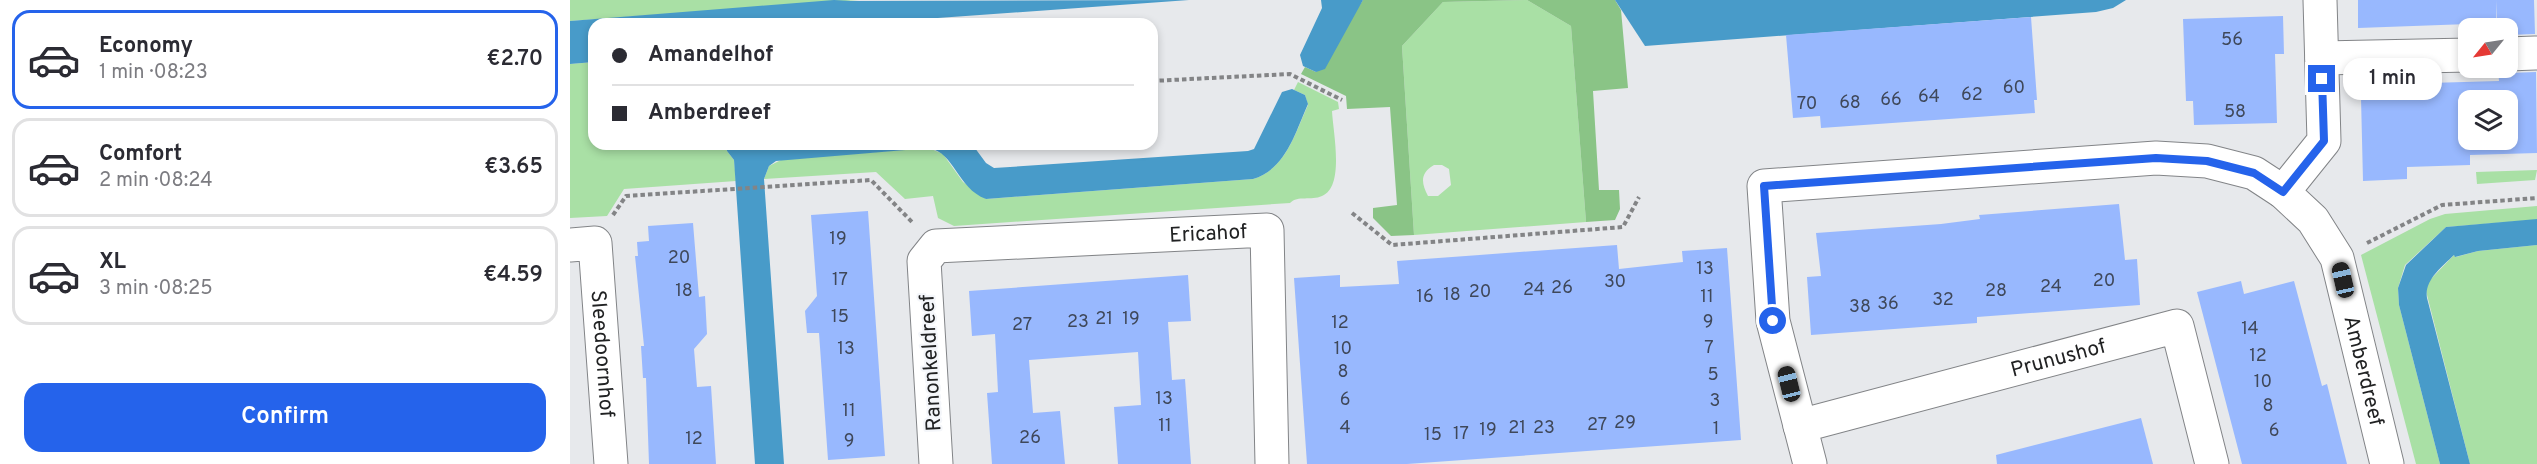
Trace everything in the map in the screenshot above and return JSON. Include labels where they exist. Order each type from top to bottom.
[{"type":"street","points":[[2283,192],[2324,141],[2320,0]]},
{"type":"street","points":[[2322,58],[2458,55]]},
{"type":"street","name":"Amberdreef","points":[[1800,426],[1773,321],[1764,186],[2156,158],[2207,161],[2254,173],[2283,192],[2313,220],[2337,258],[2386,464]]},
{"type":"street","name":"Ericahof","points":[[930,254],[1267,230],[1272,464]]},
{"type":"street","name":"Sleedoornhof","points":[[582,244],[611,464]]},
{"type":"street","name":"Ranonkeldreef","points":[[930,254],[936,464]]},
{"type":"street","name":"Prunushof","points":[[1800,426],[2177,326],[2212,464]]},
{"type":"street","points":[[1800,426],[1810,464]]},
{"type":"path","points":[[1158,81],[1290,74],[1342,100]]},
{"type":"path","points":[[582,244],[626,196],[871,180],[930,254]]},
{"type":"path","points":[[1352,213],[1392,245],[1623,226],[1639,197]]},
{"type":"path","points":[[2337,258],[2442,205],[2537,198]]},
{"type":"green space","points":[[570,0],[859,0],[588,18],[570,21]]},
{"type":"green space","points":[[1363,0],[1527,0],[1443,2],[1402,46],[1414,235],[1391,236],[1373,218],[1373,208],[1397,205],[1390,107],[1347,109],[1346,96],[1301,74],[1305,67],[1316,72]]},
{"type":"green space","points":[[1527,0],[1571,26],[1586,222],[1414,235],[1402,46],[1443,2]],"holes":[[[1434,165],[1442,165],[1449,169],[1451,185],[1438,196],[1428,196],[1423,183],[1424,175]]]},
{"type":"green space","points":[[1527,0],[1615,0],[1621,10],[1628,88],[1593,91],[1599,190],[1619,190],[1620,209],[1615,220],[1586,222],[1571,26]]},
{"type":"green space","points":[[588,62],[588,150],[727,150],[734,160],[736,181],[624,189],[607,216],[570,218],[570,64]]},
{"type":"green space","points":[[1298,82],[1338,102],[1339,109],[1332,111],[1336,171],[1329,191],[1322,196],[1297,199],[1290,203],[954,226],[938,218],[933,196],[905,199],[876,172],[764,179],[769,166],[783,159],[902,150],[934,150],[943,154],[963,182],[986,199],[1253,179],[1274,167],[1294,138],[1308,105],[1305,95],[1294,90]]},
{"type":"green space","points":[[2537,170],[2535,180],[2477,184],[2476,172]]},
{"type":"green space","points":[[2537,206],[2537,219],[2534,220],[2446,227],[2405,265],[2398,288],[2399,305],[2440,464],[2416,464],[2361,255],[2430,219],[2445,214]]},
{"type":"green space","points":[[2537,245],[2537,464],[2470,464],[2426,291],[2429,281],[2454,255],[2456,257],[2478,251]]},
{"type":"water","points":[[834,0],[1189,0],[938,18],[608,18]]},
{"type":"water","points":[[1321,0],[1363,0],[1325,69],[1316,72],[1303,66],[1300,55],[1322,8]]},
{"type":"water","points":[[1615,0],[2126,0],[2113,8],[2096,12],[1645,46]]},
{"type":"water","points":[[588,20],[588,62],[570,64],[570,21]]},
{"type":"water","points":[[1292,89],[1305,95],[1308,104],[1299,127],[1281,159],[1274,167],[1253,179],[986,199],[976,194],[951,163],[935,150],[976,150],[986,163],[994,168],[1248,151],[1254,149],[1282,92]]},
{"type":"water","points":[[905,150],[776,161],[769,166],[764,179],[784,464],[755,464],[734,160],[727,151]]},
{"type":"water","points":[[2537,219],[2537,245],[2478,251],[2455,257],[2454,255],[2435,274],[2428,285],[2427,298],[2470,464],[2440,464],[2399,305],[2398,288],[2406,265],[2446,227]]},
{"type":"building","points":[[2358,0],[2496,0],[2496,18],[2458,18],[2458,24],[2358,28]]},
{"type":"building","points":[[2496,0],[2534,0],[2535,34],[2518,35],[2518,18],[2497,18]]},
{"type":"building","points":[[2283,16],[2284,54],[2275,54],[2277,123],[2194,125],[2193,101],[2186,101],[2183,19]]},
{"type":"building","points":[[2031,17],[2037,100],[2034,100],[2035,113],[1821,128],[1820,116],[1793,118],[1786,35]]},
{"type":"building","points":[[2536,72],[2537,153],[2470,155],[2470,165],[2407,167],[2407,179],[2363,181],[2361,98],[2430,95],[2429,83],[2499,81],[2499,78],[2518,78],[2518,73]]},
{"type":"building","points":[[2119,204],[2125,260],[2137,259],[2140,305],[1977,317],[1977,323],[1811,335],[1807,277],[1821,276],[1816,233],[1941,224],[1980,219],[1979,215]]},
{"type":"building","points":[[868,211],[885,456],[828,460],[819,333],[807,333],[805,311],[817,296],[811,215]]},
{"type":"building","points":[[693,223],[699,297],[705,296],[707,334],[694,349],[697,387],[711,386],[716,464],[649,464],[646,378],[643,378],[641,346],[644,346],[635,256],[638,256],[637,242],[649,241],[648,226]]},
{"type":"building","points":[[1617,245],[1619,269],[1683,262],[1682,251],[1727,248],[1741,440],[1407,464],[1307,464],[1294,278],[1340,275],[1340,287],[1399,284],[1397,261]]},
{"type":"building","points":[[1188,275],[1191,321],[1168,322],[1172,380],[1185,379],[1191,464],[1118,464],[1114,407],[1141,405],[1138,352],[1029,360],[1033,413],[1060,411],[1065,464],[992,464],[987,393],[998,392],[995,334],[972,336],[969,291]]},
{"type":"building","points":[[2241,281],[2244,294],[2294,281],[2322,386],[2327,384],[2347,464],[2242,464],[2197,292]]},
{"type":"building","points":[[2141,418],[2153,464],[1997,464],[1996,455]]},
{"type":"route","points":[[1773,321],[1764,186],[2156,158],[2207,161],[2254,173],[2283,192],[2324,141],[2322,79]]}]
